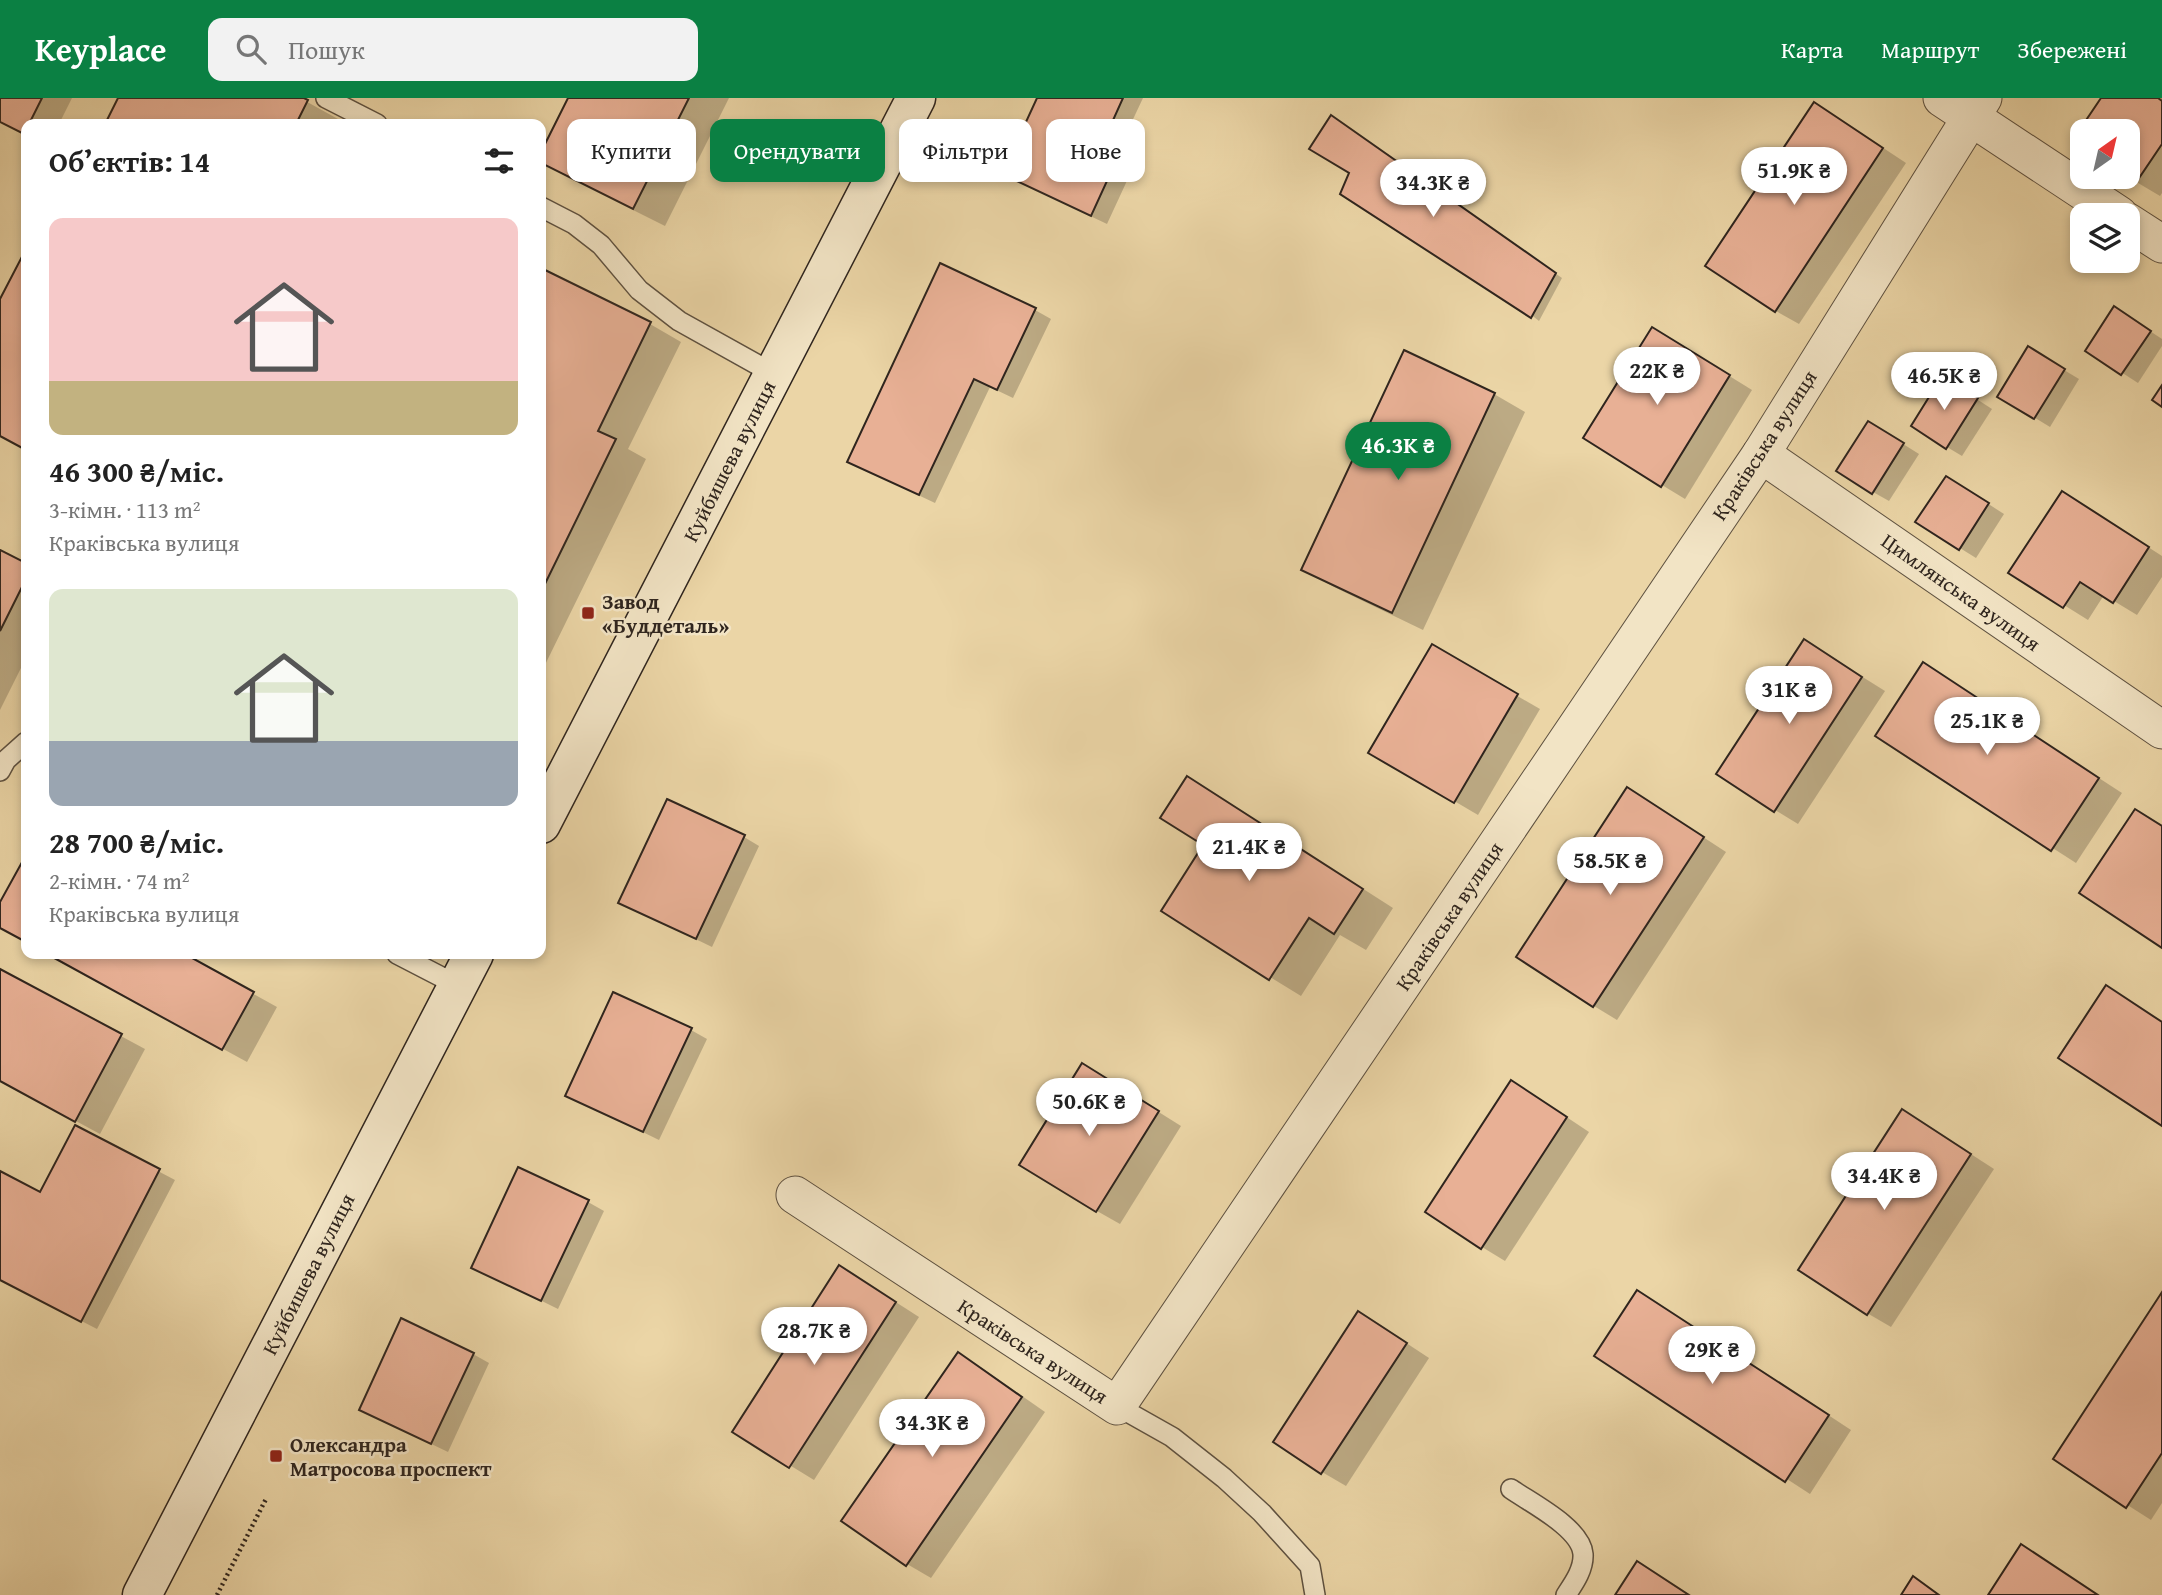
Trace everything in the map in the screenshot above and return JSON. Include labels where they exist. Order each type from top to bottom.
[{"type":"main road","name":"Куйбишева вулиця","points":[[546,814],[916,98]]},
{"type":"main road","name":"Куйбишева вулиця","points":[[142,1595],[466,969]]},
{"type":"street","points":[[1965,104],[2102,203]]},
{"type":"street","name":"Краківська вулиця","points":[[795,1195],[1117,1406],[1761,454],[1965,104]]},
{"type":"street","points":[[2140,230],[2162,244]]},
{"type":"street","name":"Цимлянська вулиця","points":[[1761,454],[2162,730]]},
{"type":"lane","points":[[326,98],[367,119]]},
{"type":"lane","points":[[546,210],[573,224],[601,245],[639,290],[679,321],[774,374]]},
{"type":"lane","points":[[0,771],[6,760],[21,746]]},
{"type":"lane","points":[[420,959],[466,969]]},
{"type":"lane","points":[[1117,1406],[1172,1437],[1224,1478],[1262,1513],[1310,1566],[1315,1595]]},
{"type":"lane","points":[[1511,1489],[1570,1530],[1581,1542],[1583,1557],[1580,1573],[1566,1595]]},
{"type":"path","points":[[217,1595],[265,1499]]},
{"type":"building","points":[[0,98],[42,98],[32,119],[21,119],[21,132],[0,122]]},
{"type":"building","points":[[118,98],[308,100],[298,119],[108,119]]},
{"type":"building","points":[[568,98],[689,98],[678,119],[567,119],[567,176],[546,166],[546,142]]},
{"type":"building","points":[[1037,98],[1123,98],[1114,119],[1046,119],[1046,182],[1107,182],[1091,216],[1019,182],[1032,182],[1032,119],[1027,119]]},
{"type":"building","points":[[2101,98],[2158,98],[2162,101],[2162,144],[2140,177],[2140,119],[2087,119]]},
{"type":"building","points":[[1814,102],[1883,148],[1775,312],[1705,266]]},
{"type":"building","points":[[1331,115],[1556,273],[1531,318],[1340,194],[1349,173],[1309,149]]},
{"type":"building","points":[[579,182],[647,182],[633,209]]},
{"type":"building","points":[[21,259],[21,447],[0,436],[0,299]]},
{"type":"building","points":[[940,263],[1036,308],[997,390],[974,379],[919,495],[847,462]]},
{"type":"building","points":[[546,270],[651,322],[598,431],[616,439],[546,582]]},
{"type":"building","points":[[2114,306],[2151,331],[2121,375],[2085,351]]},
{"type":"building","points":[[1652,327],[1730,375],[1661,487],[1583,438]]},
{"type":"building","points":[[2028,346],[2065,369],[2034,419],[1997,397]]},
{"type":"building","points":[[1404,350],[1495,393],[1392,613],[1301,570]]},
{"type":"building","points":[[1942,376],[1978,398],[1946,449],[1911,426]]},
{"type":"building","points":[[2162,385],[2162,407],[2152,400]]},
{"type":"building","points":[[1868,421],[1904,443],[1872,494],[1836,471]]},
{"type":"building","points":[[1946,476],[1989,503],[1959,550],[1915,522]]},
{"type":"building","points":[[2062,491],[2149,547],[2113,603],[2080,582],[2063,608],[2008,573]]},
{"type":"building","points":[[0,550],[21,560],[21,589],[0,631]]},
{"type":"building","points":[[1804,639],[1862,677],[1774,812],[1716,774]]},
{"type":"building","points":[[1432,644],[1518,694],[1454,803],[1368,753]]},
{"type":"building","points":[[1923,662],[2099,778],[2051,851],[1875,736]]},
{"type":"building","points":[[1187,776],[1363,889],[1334,934],[1309,918],[1269,980],[1161,911],[1203,845],[1160,818]]},
{"type":"building","points":[[1627,787],[1704,837],[1593,1007],[1516,957]]},
{"type":"building","points":[[667,799],[745,835],[696,939],[618,903]]},
{"type":"building","points":[[2135,809],[2162,826],[2162,948],[2079,893]]},
{"type":"building","points":[[21,864],[21,939],[0,928],[0,902]]},
{"type":"building","points":[[56,959],[194,959],[254,992],[222,1050]]},
{"type":"building","points":[[0,969],[122,1034],[75,1122],[0,1081]]},
{"type":"building","points":[[2106,985],[2162,1022],[2162,1126],[2058,1058]]},
{"type":"building","points":[[613,992],[692,1028],[643,1132],[565,1096]]},
{"type":"building","points":[[1082,1063],[1159,1111],[1096,1212],[1019,1165]]},
{"type":"building","points":[[1511,1080],[1567,1117],[1481,1249],[1425,1212]]},
{"type":"building","points":[[1902,1109],[1971,1154],[1867,1315],[1798,1270]]},
{"type":"building","points":[[75,1125],[160,1169],[81,1322],[0,1280],[0,1171],[40,1192]]},
{"type":"building","points":[[518,1167],[589,1200],[541,1301],[471,1268]]},
{"type":"building","points":[[839,1265],[896,1302],[789,1468],[732,1432]]},
{"type":"building","points":[[1637,1290],[1829,1415],[1785,1482],[1594,1356]]},
{"type":"building","points":[[2162,1292],[2162,1453],[2126,1508],[2053,1459]]},
{"type":"building","points":[[1358,1311],[1407,1343],[1321,1474],[1273,1442]]},
{"type":"building","points":[[401,1318],[474,1353],[431,1444],[359,1410]]},
{"type":"building","points":[[958,1352],[1022,1397],[906,1566],[841,1521]]},
{"type":"building","points":[[2021,1544],[2098,1595],[1988,1595]]},
{"type":"building","points":[[1637,1561],[1689,1595],[1615,1595]]},
{"type":"building","points":[[1913,1576],[1939,1595],[1901,1595]]},
{"type":"place","name":"Завод «Буддеталь»","points":[[588,613]]},
{"type":"place","name":"Олександра Матросова проспект","points":[[276,1456]]}]
